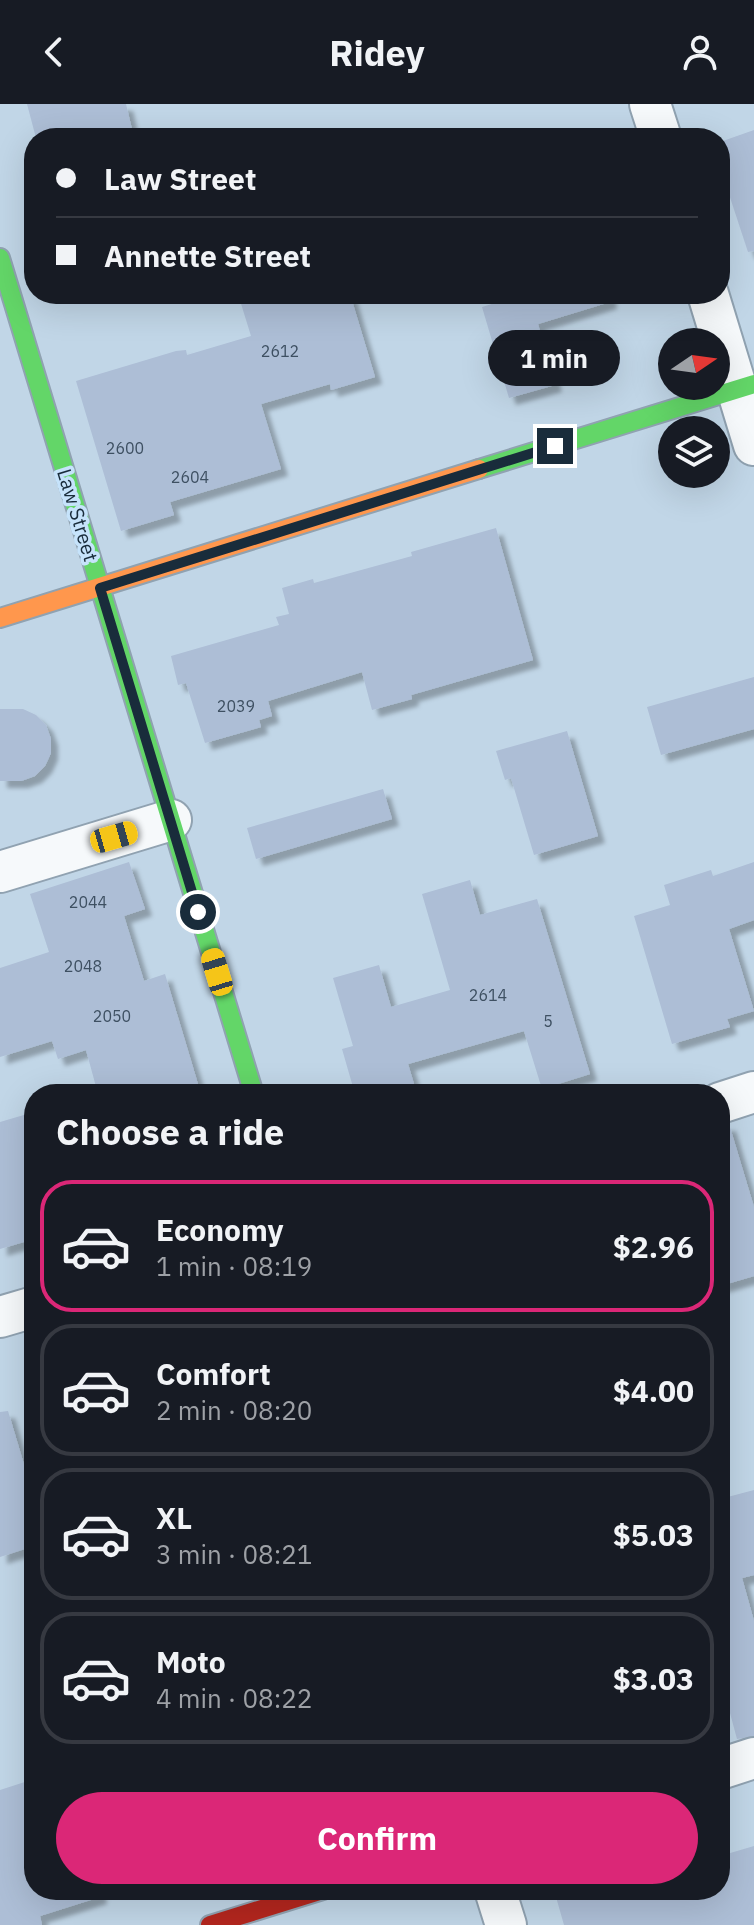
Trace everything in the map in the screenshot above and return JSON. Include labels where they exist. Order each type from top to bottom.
[{"type":"street","points":[[650,104],[658,128]]},
{"type":"street","name":"Law Street","points":[[0,258],[251,1084]]},
{"type":"street","points":[[712,304],[746,386],[754,445]]},
{"type":"street","points":[[0,618],[746,386]]},
{"type":"street","points":[[0,872],[171,820]]},
{"type":"street","points":[[730,1100],[754,1092]]},
{"type":"street","points":[[0,1317],[24,1310]]},
{"type":"street","points":[[730,1766],[754,1758]]},
{"type":"street","points":[[210,1925],[291,1900]]},
{"type":"street","points":[[498,1900],[506,1925]]},
{"type":"building","points":[[27,104],[126,104],[132,128],[33,128]]},
{"type":"building","points":[[754,130],[754,251],[748,252],[730,197],[730,138]]},
{"type":"building","points":[[241,304],[353,304],[375,377],[331,390],[330,384],[261,404],[281,469],[170,502],[174,515],[121,531],[76,381],[176,351],[186,350],[187,355],[251,336]]},
{"type":"building","points":[[492,304],[603,304],[538,324],[555,385],[509,398],[482,307]]},
{"type":"building","points":[[496,528],[533,660],[411,695],[412,699],[372,710],[362,672],[268,701],[272,716],[259,720],[261,727],[205,743],[186,683],[178,685],[171,656],[279,625],[276,617],[289,614],[282,588],[313,579],[314,583],[412,556],[411,552]]},
{"type":"building","points":[[754,677],[754,729],[661,755],[647,707]]},
{"type":"building","points":[[0,709],[23,709],[36,715],[46,725],[51,739],[51,753],[45,766],[35,776],[21,781],[0,781]]},
{"type":"building","points":[[567,731],[598,836],[534,855],[511,778],[505,780],[496,751]]},
{"type":"building","points":[[383,789],[392,819],[256,859],[247,828]]},
{"type":"building","points":[[129,862],[145,909],[124,916],[144,981],[165,974],[198,1084],[95,1084],[86,1050],[58,1059],[52,1041],[0,1057],[0,968],[49,952],[30,894]]},
{"type":"building","points":[[754,862],[754,920],[729,929],[754,1011],[727,1019],[730,1027],[672,1044],[634,916],[670,905],[664,885],[711,870],[713,876]]},
{"type":"building","points":[[470,880],[480,915],[537,899],[590,1074],[558,1084],[540,1084],[524,1031],[408,1064],[414,1084],[352,1084],[342,1049],[353,1046],[333,978],[379,965],[391,1007],[450,990],[422,894]]},
{"type":"building","points":[[24,1115],[24,1242],[0,1249],[0,1122]]},
{"type":"building","points":[[730,1127],[754,1207],[754,1276],[730,1283]]},
{"type":"building","points":[[8,1411],[24,1465],[24,1549],[0,1557],[0,1412]]},
{"type":"building","points":[[754,1490],[754,1575],[742,1578],[754,1621],[754,1736],[737,1739],[730,1713],[730,1496]]},
{"type":"building","points":[[24,1782],[24,1900],[91,1900],[40,1916],[42,1925],[0,1925],[0,1790]]},
{"type":"building","points":[[754,1846],[754,1925],[564,1925],[557,1900],[730,1900],[730,1853]]},
{"type":"traffic: fast","points":[[0,258],[251,1084]]},
{"type":"traffic: fast","points":[[479,469],[754,384]]},
{"type":"traffic: slow","points":[[0,618],[479,469]]},
{"type":"traffic: jam","points":[[210,1925],[291,1900]]},
{"type":"route","points":[[198,912],[100,588],[555,446]]}]
